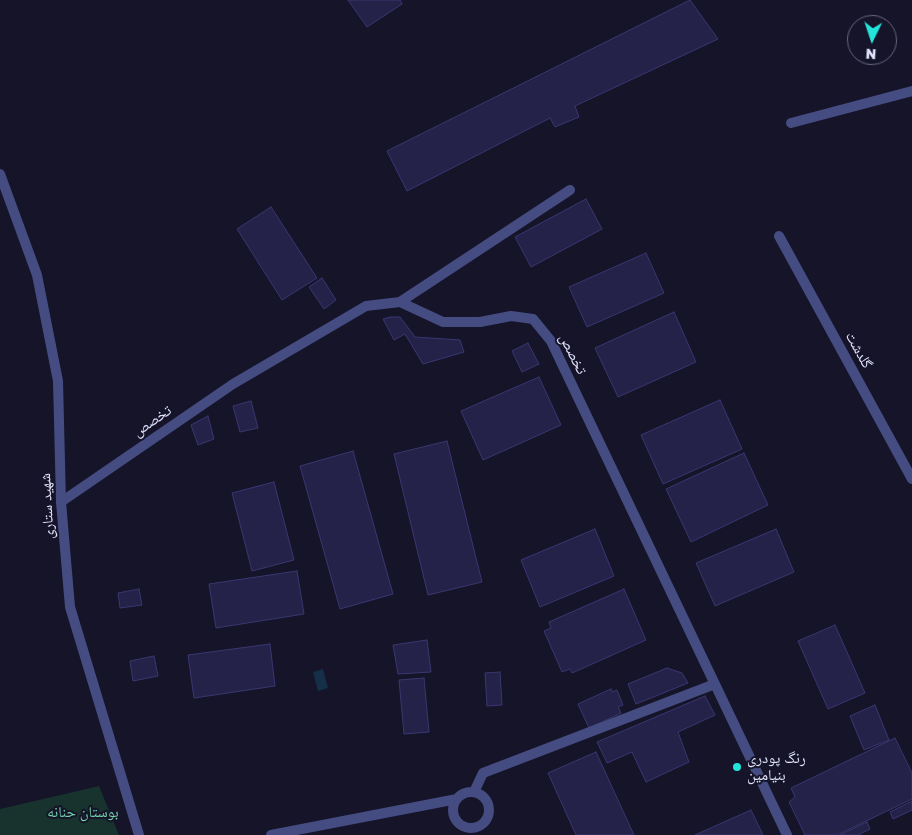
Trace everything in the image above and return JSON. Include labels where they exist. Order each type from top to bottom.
[{"type":"street","points":[[790,124],[912,91]]},
{"type":"street","name":"شهید ستاری","points":[[0,174],[37,275],[58,381],[61,502],[70,607],[139,835]]},
{"type":"street","points":[[400,302],[570,190]]},
{"type":"street","name":"گلدشت","points":[[779,236],[912,479]]},
{"type":"street","name":"تخصص","points":[[61,502],[233,384],[366,306],[400,302],[443,322],[480,322],[511,316],[533,319],[551,341],[788,835]]},
{"type":"street","points":[[474,792],[483,773],[715,684]]},
{"type":"street","points":[[271,835],[457,799],[467,792],[474,792],[485,798],[489,810],[485,822],[476,828],[464,827],[456,820],[452,810],[457,799]]},
{"type":"green space","name":"بوستان حنانه","points":[[99,786],[119,835],[0,835],[0,809]]},
{"type":"water","points":[[323,669],[328,688],[318,691],[313,672]]},
{"type":"building","points":[[348,0],[400,0],[402,4],[367,27]]},
{"type":"building","points":[[690,0],[718,39],[575,106],[579,117],[555,127],[550,118],[407,191],[387,151]]},
{"type":"building","points":[[586,199],[602,229],[531,267],[515,237]]},
{"type":"building","points":[[271,207],[317,278],[282,300],[237,229]]},
{"type":"building","points":[[646,253],[664,293],[587,327],[569,287]]},
{"type":"building","points":[[322,278],[336,300],[324,309],[309,287]]},
{"type":"building","points":[[674,312],[696,362],[618,397],[595,348]]},
{"type":"building","points":[[400,317],[415,337],[460,340],[464,352],[423,364],[405,334],[394,340],[383,319]]},
{"type":"building","points":[[528,343],[539,364],[522,372],[512,351]]},
{"type":"building","points":[[539,377],[561,425],[483,460],[461,411]]},
{"type":"building","points":[[720,400],[742,449],[663,484],[641,435]]},
{"type":"building","points":[[251,401],[258,428],[240,432],[233,406]]},
{"type":"building","points":[[208,416],[214,439],[198,445],[191,425]]},
{"type":"building","points":[[447,441],[482,582],[428,595],[394,454]]},
{"type":"building","points":[[353,451],[393,594],[340,609],[300,466]]},
{"type":"building","points":[[744,453],[768,505],[691,542],[666,489]]},
{"type":"building","points":[[274,482],[294,560],[252,571],[232,493]]},
{"type":"building","points":[[595,529],[614,576],[540,607],[521,560]]},
{"type":"building","points":[[776,529],[794,572],[715,606],[696,563]]},
{"type":"building","points":[[297,571],[304,614],[216,628],[209,584]]},
{"type":"building","points":[[139,589],[142,605],[120,608],[118,593]]},
{"type":"building","points":[[624,589],[646,640],[572,673],[570,669],[562,672],[544,631],[551,628],[549,622]]},
{"type":"building","points":[[835,625],[865,693],[828,709],[798,641]]},
{"type":"building","points":[[427,640],[431,672],[398,674],[393,645]]},
{"type":"building","points":[[270,644],[275,686],[194,698],[188,655]]},
{"type":"building","points":[[154,656],[158,676],[133,681],[130,661]]},
{"type":"building","points":[[667,668],[682,673],[688,683],[636,704],[628,684]]},
{"type":"building","points":[[500,672],[502,705],[487,706],[485,673]]},
{"type":"building","points":[[424,678],[429,732],[404,734],[399,680]]},
{"type":"building","points":[[611,689],[612,692],[617,690],[623,705],[618,707],[621,713],[589,728],[578,704]]},
{"type":"building","points":[[705,696],[715,715],[678,732],[689,762],[646,782],[632,752],[607,763],[597,742]]},
{"type":"building","points":[[875,705],[889,740],[864,750],[850,716]]},
{"type":"building","points":[[895,738],[912,773],[912,799],[837,835],[805,835],[789,802],[795,797],[791,788]]},
{"type":"building","points":[[596,752],[634,835],[576,835],[548,773]]},
{"type":"building","points":[[912,801],[912,810],[893,819],[890,812]]},
{"type":"building","points":[[751,810],[763,835],[695,835]]},
{"type":"building","points":[[867,822],[870,829],[858,835],[840,835]]},
{"type":"place","name":"رنگ پودری بنیامین","points":[[737,767]]}]
